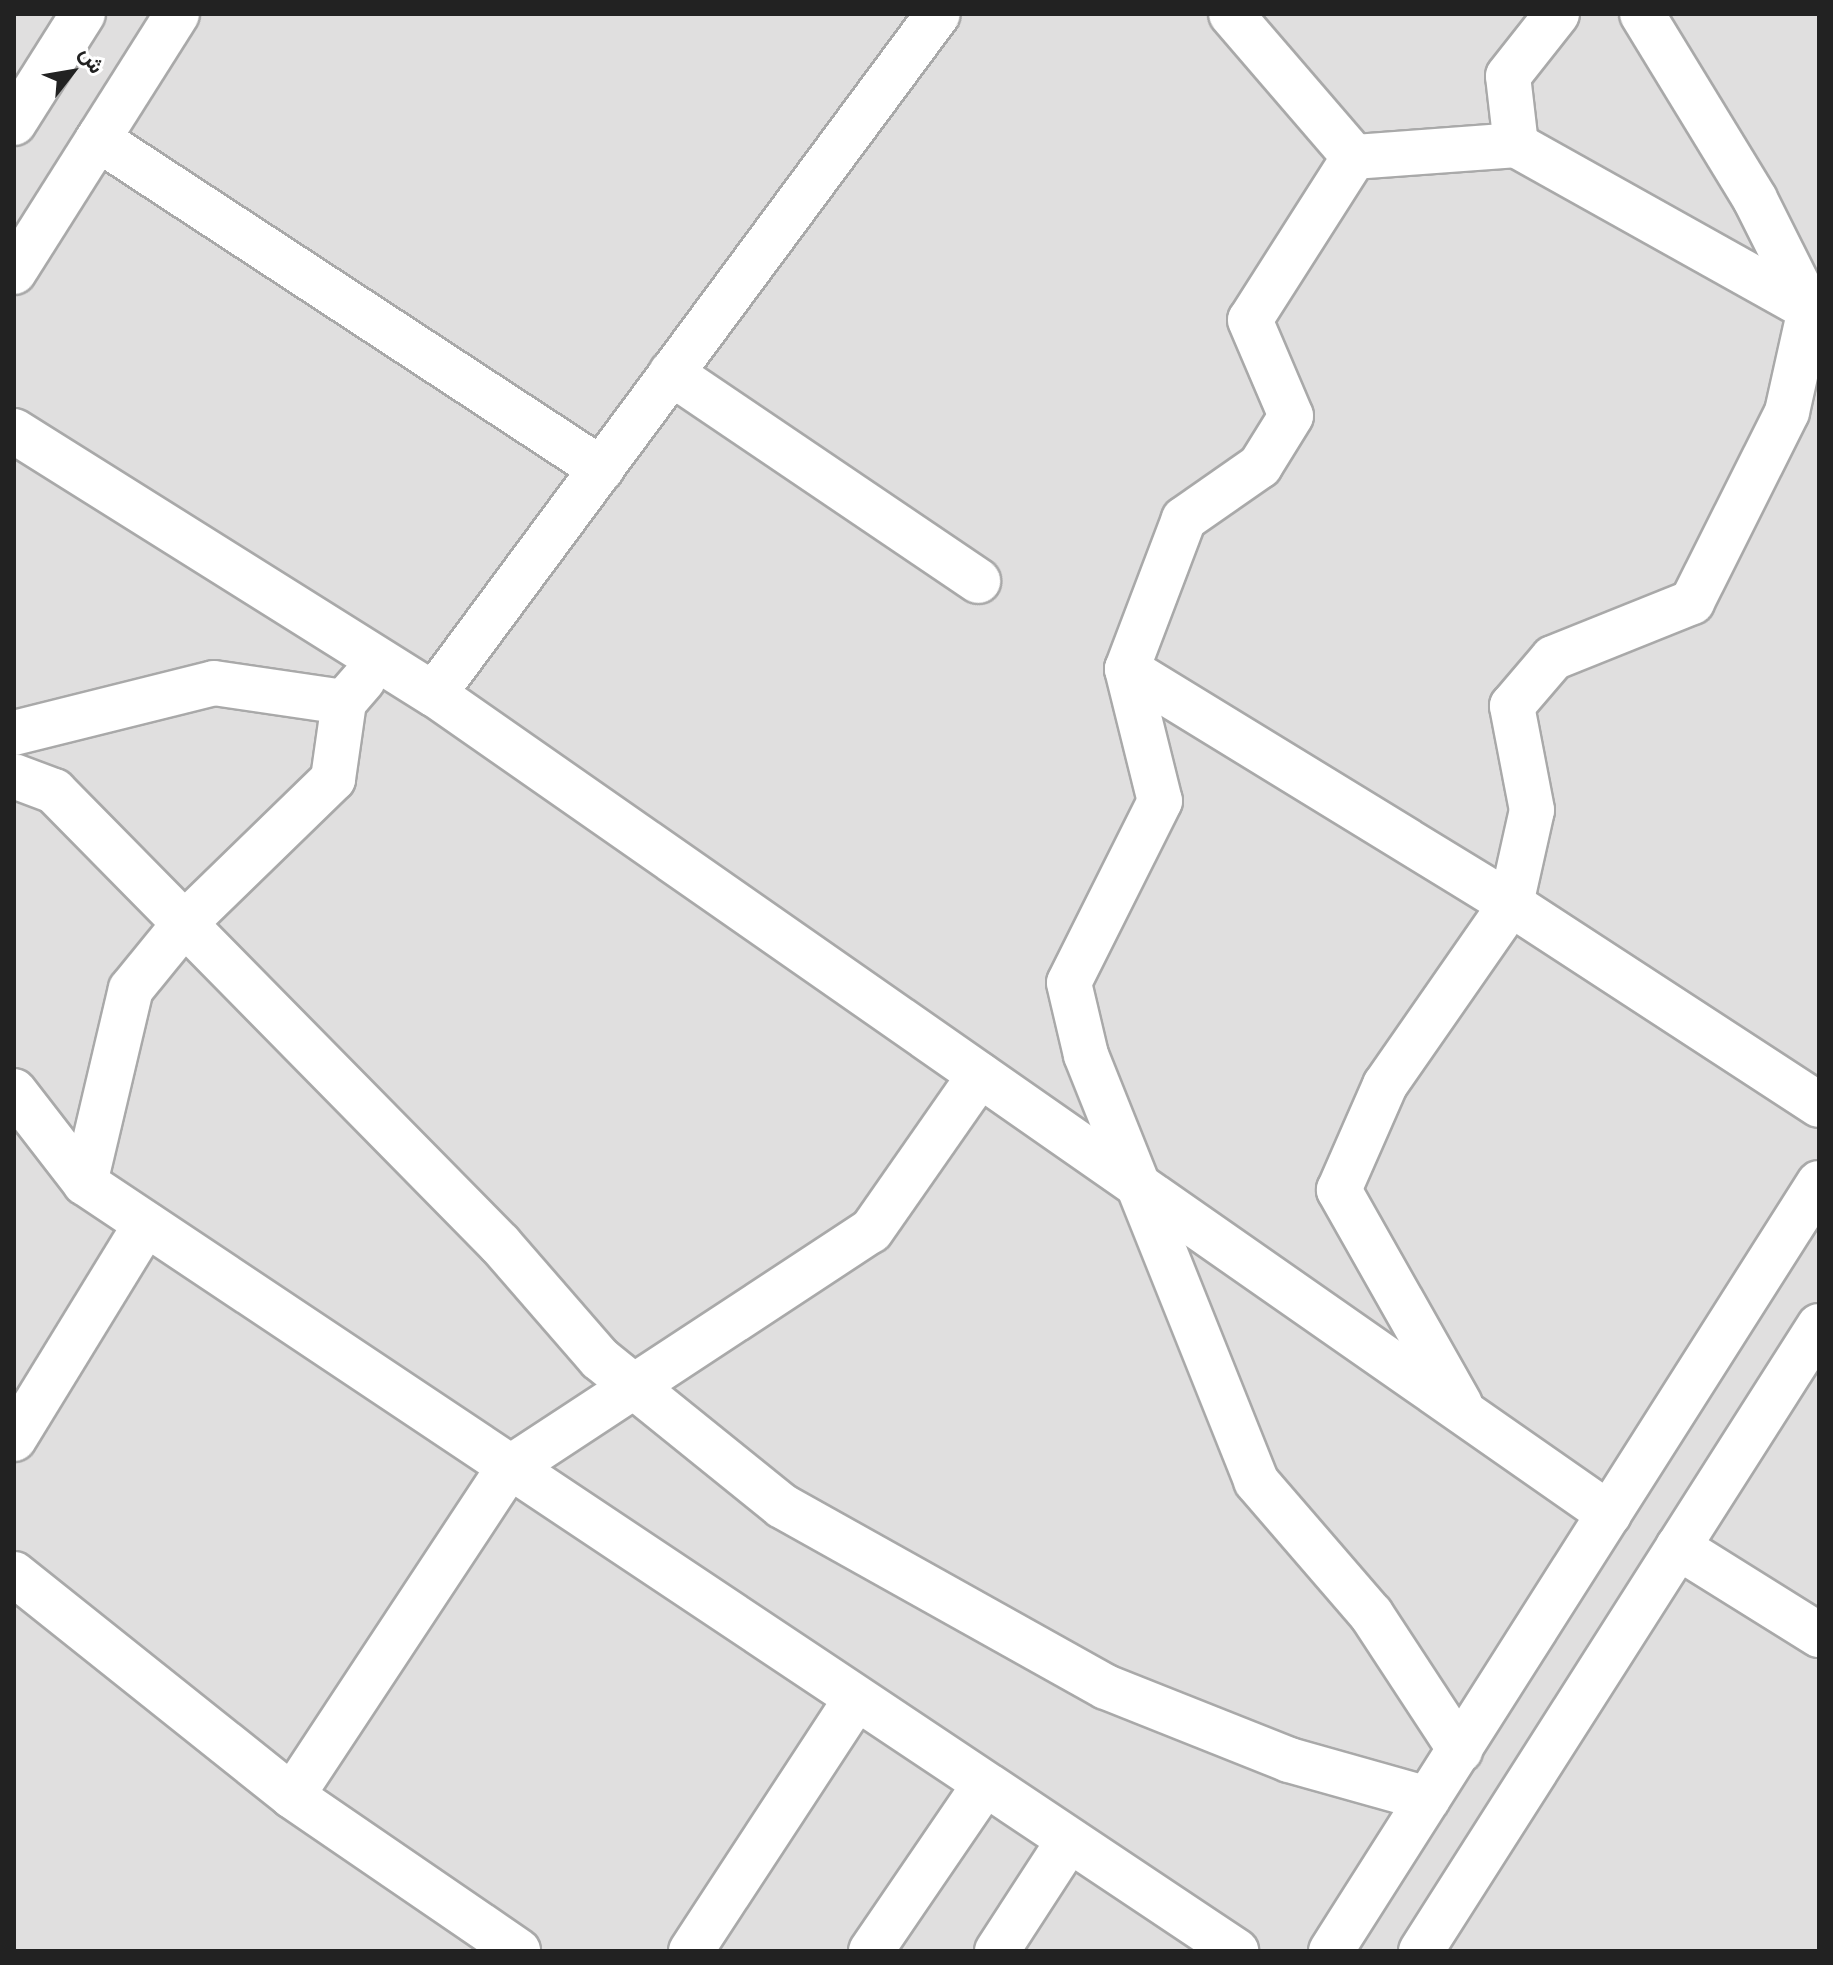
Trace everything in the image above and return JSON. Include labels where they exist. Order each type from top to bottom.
[{"type":"street","points":[[14,123],[83,14]]},
{"type":"street","points":[[14,272],[177,14]]},
{"type":"street","points":[[434,694],[938,14]]},
{"type":"street","points":[[1231,14],[1354,157]]},
{"type":"street","points":[[1516,145],[1508,76],[1557,14]]},
{"type":"street","points":[[1466,1415],[1339,1190],[1385,1085],[1511,904],[1532,810],[1512,706],[1553,658],[1692,602],[1787,412],[1815,312],[1755,199],[1642,14]]},
{"type":"street","points":[[98,139],[601,469]]},
{"type":"street","points":[[1354,157],[1516,145],[1815,312]]},
{"type":"street","points":[[1354,157],[1250,320],[1291,416],[1260,466],[1184,519],[1127,669],[1160,801],[1069,983],[1086,1055],[1143,1189],[1256,1481],[1371,1614],[1460,1750]]},
{"type":"street","points":[[671,373],[978,581]]},
{"type":"street","points":[[14,431],[434,694],[1609,1514]]},
{"type":"street","points":[[85,1183],[131,989],[184,924],[333,779],[344,702],[381,661]]},
{"type":"street","points":[[1127,669],[1511,904],[1819,1105]]},
{"type":"street","points":[[14,733],[214,683],[344,702]]},
{"type":"street","points":[[14,776],[54,791],[500,1244],[600,1359],[782,1506],[1106,1687],[1289,1760],[1428,1799]]},
{"type":"street","points":[[292,1796],[508,1469],[871,1231],[980,1075]]},
{"type":"street","points":[[14,1091],[85,1183],[508,1469],[1236,1951]]},
{"type":"street","points":[[1331,1951],[1819,1183]]},
{"type":"street","points":[[14,1439],[146,1224]]},
{"type":"street","points":[[1421,1951],[1819,1326]]},
{"type":"street","points":[[1678,1547],[1819,1635]]},
{"type":"street","points":[[14,1574],[292,1796],[518,1951]]},
{"type":"street","points":[[691,1951],[856,1699]]},
{"type":"street","points":[[871,1951],[985,1784]]},
{"type":"street","points":[[997,1951],[1069,1840]]},
{"type":"shaded area","points":[[14,14],[1819,14],[1819,1951],[14,1951]]}]
